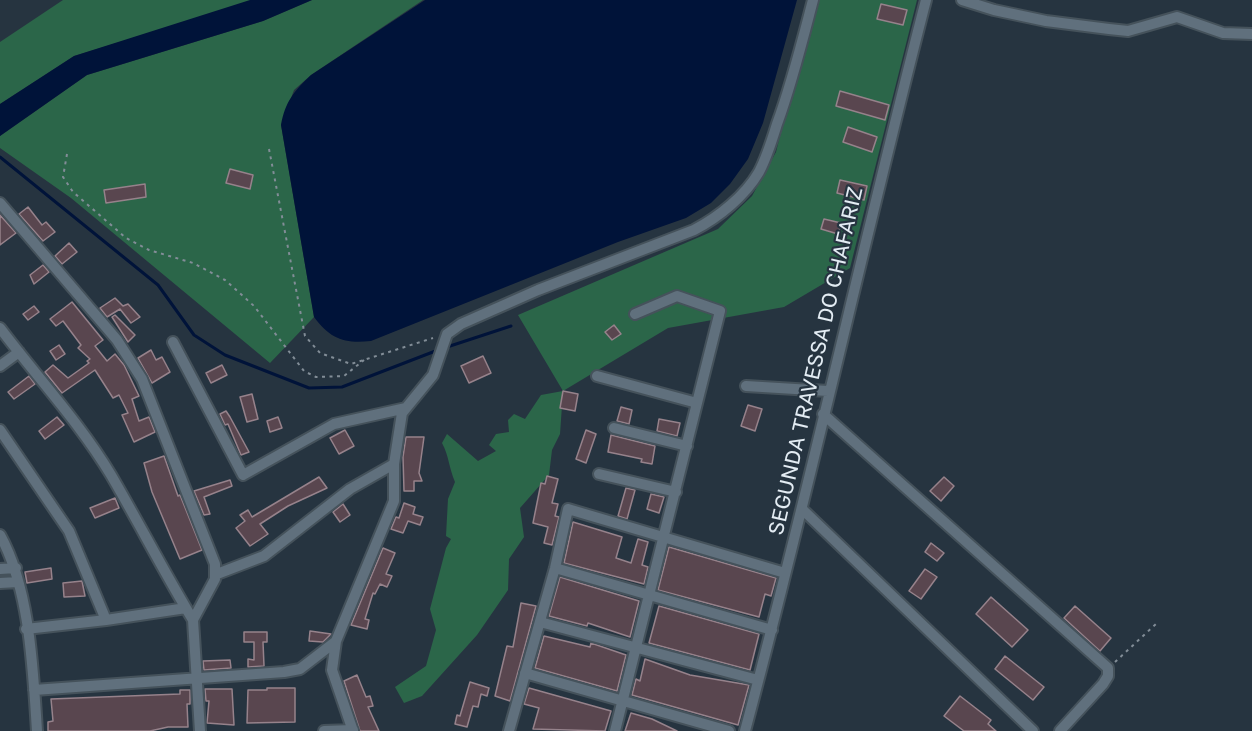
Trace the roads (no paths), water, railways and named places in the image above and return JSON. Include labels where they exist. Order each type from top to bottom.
[{"type":"street","points":[[324,731],[353,731],[332,670],[336,641],[394,501],[394,464],[399,426],[406,408],[433,375],[446,337],[461,324],[538,290],[694,230],[709,222],[733,202],[759,172],[767,154],[790,87],[813,0]]},
{"type":"street","name":"SEGUNDA TRAVESSA DO CHAFARIZ","points":[[745,731],[802,509],[872,206],[926,0]]},
{"type":"street","points":[[962,0],[994,10],[1046,21],[1109,29],[1128,31],[1177,17],[1223,33],[1252,34]]},
{"type":"street","points":[[0,203],[117,340],[142,380],[217,573]]},
{"type":"street","points":[[615,731],[720,311],[678,296],[635,314]]},
{"type":"street","points":[[0,328],[88,440],[111,475],[150,550],[193,620],[200,731]]},
{"type":"street","points":[[173,342],[243,475],[333,424],[406,408]]},
{"type":"street","points":[[0,366],[19,352]]},
{"type":"street","points":[[597,376],[697,403]]},
{"type":"street","points":[[746,386],[828,390]]},
{"type":"street","points":[[823,414],[1108,668],[1108,676],[1103,684],[1060,731]]},
{"type":"street","points":[[614,428],[687,447]]},
{"type":"street","points":[[0,430],[69,531],[106,620]]},
{"type":"street","points":[[193,620],[217,573],[264,556],[350,489],[394,464]]},
{"type":"street","points":[[599,474],[676,492]]},
{"type":"street","points":[[509,731],[555,568],[568,509],[785,573]]},
{"type":"street","points":[[802,509],[1034,731]]},
{"type":"street","points":[[0,535],[16,568],[34,690],[37,731]]},
{"type":"street","points":[[0,569],[16,568]]},
{"type":"street","points":[[555,568],[772,630]]},
{"type":"street","points":[[0,583],[18,582]]},
{"type":"street","points":[[26,629],[186,609]]},
{"type":"street","points":[[540,622],[758,680]]},
{"type":"street","points":[[34,690],[300,669],[336,641]]},
{"type":"street","points":[[525,673],[729,731]]},
{"type":"water","points":[[250,0],[312,0],[263,21],[87,75],[0,136],[0,104],[74,56]]},
{"type":"water","points":[[425,0],[797,0],[763,123],[748,159],[730,184],[711,203],[686,218],[618,242],[371,341],[346,341],[332,335],[314,317],[281,125],[291,97],[311,75]]},
{"type":"waterway","points":[[0,157],[158,285],[194,335],[225,355],[309,388],[342,387],[438,350]]},
{"type":"waterway","points":[[447,347],[511,326]]}]
